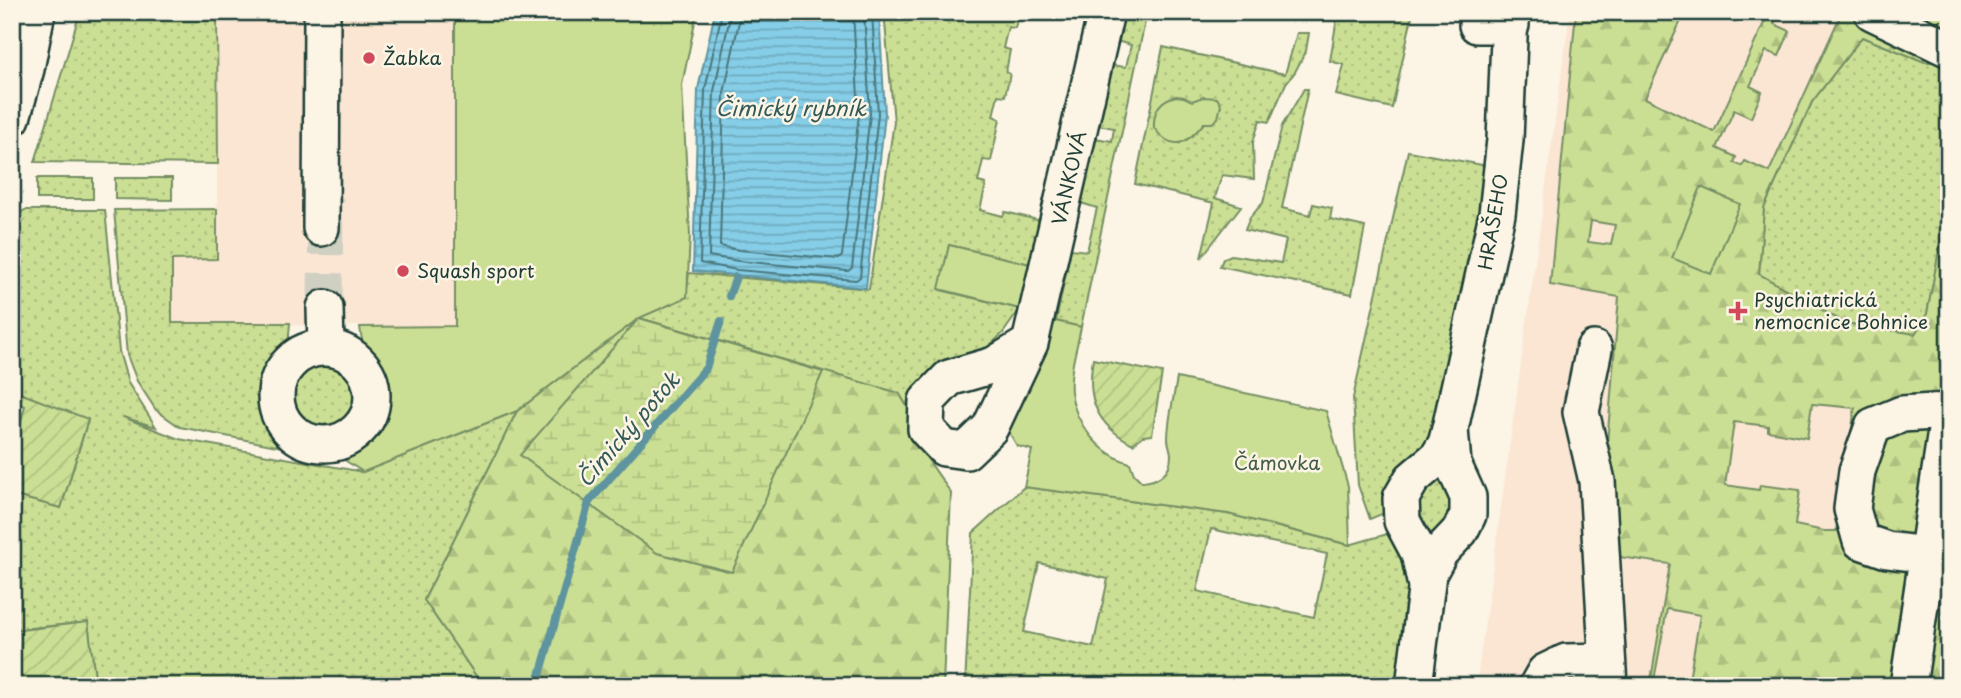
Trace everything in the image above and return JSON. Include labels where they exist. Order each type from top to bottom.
[{"type":"street","points":[[12,118],[19,69],[37,12]]},
{"type":"street","points":[[321,228],[322,12]]},
{"type":"street","name":"VÁNKOVÁ","points":[[1030,343],[995,365],[949,378],[927,401],[926,429],[944,448],[965,451],[990,428],[1030,343],[1105,12]]},
{"type":"street","points":[[1872,12],[1949,49]]},
{"type":"street","name":"HRAŠEHO","points":[[1426,586],[1419,553],[1402,520],[1401,498],[1412,479],[1438,457],[1446,444],[1497,214],[1505,141],[1499,21]]},
{"type":"street","points":[[325,308],[326,347]]},
{"type":"street","points":[[1537,686],[1545,671],[1566,662],[1608,673],[1597,481],[1581,412],[1594,349]]},
{"type":"street","points":[[1908,686],[1928,555],[1949,410],[1902,414],[1873,426],[1857,471],[1852,509],[1861,541],[1887,550],[1928,555]]},
{"type":"street","name":"HRAŠEHO","points":[[1414,686],[1426,586],[1433,562],[1460,531],[1468,515],[1468,497],[1453,464],[1450,429]]},
{"type":"shaded area","points":[[217,12],[455,12],[455,327],[172,324],[172,260],[217,259]]},
{"type":"shaded area","name":"Psychiatrická nemocnice Bohnice","points":[[1570,12],[1949,12],[1949,686],[1476,686]]},
{"type":"green space","points":[[80,12],[217,12],[218,164],[35,162]]},
{"type":"green space","points":[[455,12],[697,12],[682,85],[690,235],[687,297],[639,318],[517,411],[363,472],[343,459],[343,452],[361,440],[374,425],[382,406],[382,395],[360,327],[455,326]]},
{"type":"green space","points":[[884,12],[1019,12],[1015,28],[1008,27],[1003,48],[1010,50],[1006,72],[1010,74],[1005,96],[998,95],[993,116],[1000,119],[991,161],[983,160],[978,182],[986,184],[980,210],[1003,216],[1005,212],[1042,221],[1030,264],[949,245],[940,290],[1020,309],[1003,333],[988,347],[989,353],[911,413],[899,393],[639,318],[686,297],[689,273],[869,289],[894,122]]},
{"type":"green space","points":[[1121,12],[1147,12],[1081,327],[1056,321],[1071,249],[1087,251],[1097,208],[1081,203],[1095,138],[1112,141],[1114,128],[1098,125],[1110,65],[1126,67],[1131,45],[1116,41]]},
{"type":"green space","points":[[1323,12],[1413,12],[1392,108],[1336,95],[1344,65],[1330,61],[1337,18]]},
{"type":"green space","points":[[1576,12],[1685,12],[1645,98],[1714,132],[1769,12],[1778,12],[1774,24],[1790,31],[1779,56],[1766,51],[1750,86],[1762,92],[1751,118],[1734,110],[1717,148],[1736,157],[1734,163],[1742,166],[1745,161],[1769,172],[1842,12],[1949,12],[1949,61],[1925,62],[1862,37],[1812,102],[1764,208],[1759,274],[1845,323],[1915,334],[1927,314],[1949,198],[1949,686],[1688,686],[1700,615],[1667,609],[1653,686],[1650,686],[1670,564],[1598,554],[1619,297],[1550,285]],"holes":[[[1591,221],[1615,225],[1611,245],[1588,242]],[[1812,404],[1855,408],[1836,531],[1795,525],[1800,490],[1760,485],[1759,490],[1725,485],[1734,422],[1768,426],[1768,431],[1807,438]]]},
{"type":"green space","points":[[1297,33],[1309,33],[1306,51],[1286,83],[1269,122],[1260,120],[1253,142],[1254,179],[1222,175],[1215,198],[1241,206],[1201,258],[1214,203],[1135,184],[1163,47],[1285,74]]},
{"type":"green space","points":[[1862,37],[1925,62],[1949,61],[1949,198],[1927,314],[1915,334],[1845,323],[1759,274],[1764,208],[1812,102]]},
{"type":"green space","points":[[1304,89],[1308,89],[1282,208],[1310,215],[1313,204],[1332,208],[1330,219],[1365,227],[1352,294],[1220,266],[1223,259],[1231,255],[1281,263],[1286,240],[1245,230],[1250,217],[1263,203],[1282,126]]},
{"type":"green space","points":[[1176,96],[1192,101],[1203,97],[1217,98],[1221,105],[1218,118],[1212,123],[1204,123],[1192,136],[1180,143],[1167,141],[1154,128],[1155,117],[1158,107],[1165,100]]},
{"type":"green space","points":[[1408,151],[1493,167],[1432,440],[1389,511],[1370,519],[1358,485],[1353,398]]},
{"type":"green space","points":[[37,178],[93,178],[93,199],[37,199]]},
{"type":"green space","points":[[115,178],[172,178],[172,200],[115,199]]},
{"type":"green space","points":[[1701,187],[1740,204],[1711,274],[1672,258]]},
{"type":"green space","points":[[217,209],[217,259],[172,260],[172,323],[290,323],[285,356],[268,390],[268,402],[273,417],[280,431],[294,444],[323,452],[343,452],[343,459],[180,427],[156,410],[137,381],[127,355],[114,210]]},
{"type":"green space","points":[[25,210],[105,210],[119,351],[128,383],[156,427],[123,417],[179,439],[363,472],[517,411],[424,600],[483,686],[96,686],[88,622],[12,630],[12,495],[61,508],[88,420],[12,390],[12,218]]},
{"type":"green space","points":[[949,245],[1030,264],[1020,309],[939,289]]},
{"type":"green space","points":[[639,318],[899,393],[911,413],[915,441],[951,493],[943,686],[483,686],[424,600],[517,411]]},
{"type":"green space","points":[[639,318],[823,372],[732,572],[657,553],[520,455]]},
{"type":"green space","name":"Čámovka","points":[[1055,321],[1081,327],[1072,368],[1071,392],[1073,404],[1083,426],[1108,453],[1130,463],[1134,474],[1142,482],[1158,478],[1169,467],[1171,455],[1168,431],[1177,378],[1326,411],[1348,486],[1350,545],[1228,514],[1024,487],[1032,450],[1017,446],[1005,425],[1033,373]]},
{"type":"green space","points":[[1093,359],[1162,373],[1152,435],[1143,436],[1133,444],[1120,437],[1102,419],[1096,409],[1091,386]]},
{"type":"green space","points":[[317,360],[331,360],[345,366],[355,376],[361,397],[355,418],[345,428],[331,434],[317,434],[303,428],[293,418],[287,404],[287,390],[293,376],[303,366]]},
{"type":"green space","points":[[12,390],[88,419],[61,508],[12,495],[12,455],[25,406],[12,402]]},
{"type":"green space","points":[[1440,471],[1452,504],[1444,521],[1431,534],[1420,518],[1415,502]]},
{"type":"green space","points":[[1024,487],[1228,514],[1349,545],[1391,533],[1409,574],[1398,686],[965,686],[973,533]],"holes":[[[1211,529],[1327,554],[1314,617],[1197,591]],[[1039,563],[1108,579],[1093,647],[1024,632]]]},
{"type":"green space","points":[[88,622],[96,686],[12,686],[12,631]]},
{"type":"water","name":"Čimický rybník","points":[[715,12],[879,12],[885,114],[866,288],[693,271],[698,89]]},
{"type":"waterway","name":"Čimický potok","points":[[729,296],[736,277]]},
{"type":"waterway","name":"Čimický potok","points":[[537,686],[589,502],[706,368],[721,321]]},
{"type":"tunnel","points":[[325,308],[326,198]]},
{"type":"place","name":"Žabka","points":[[369,58]]},
{"type":"place","name":"Squash sport","points":[[403,271]]},
{"type":"place","name":"Psychiatrická nemocnice Bohnice","points":[[1738,311]]}]
